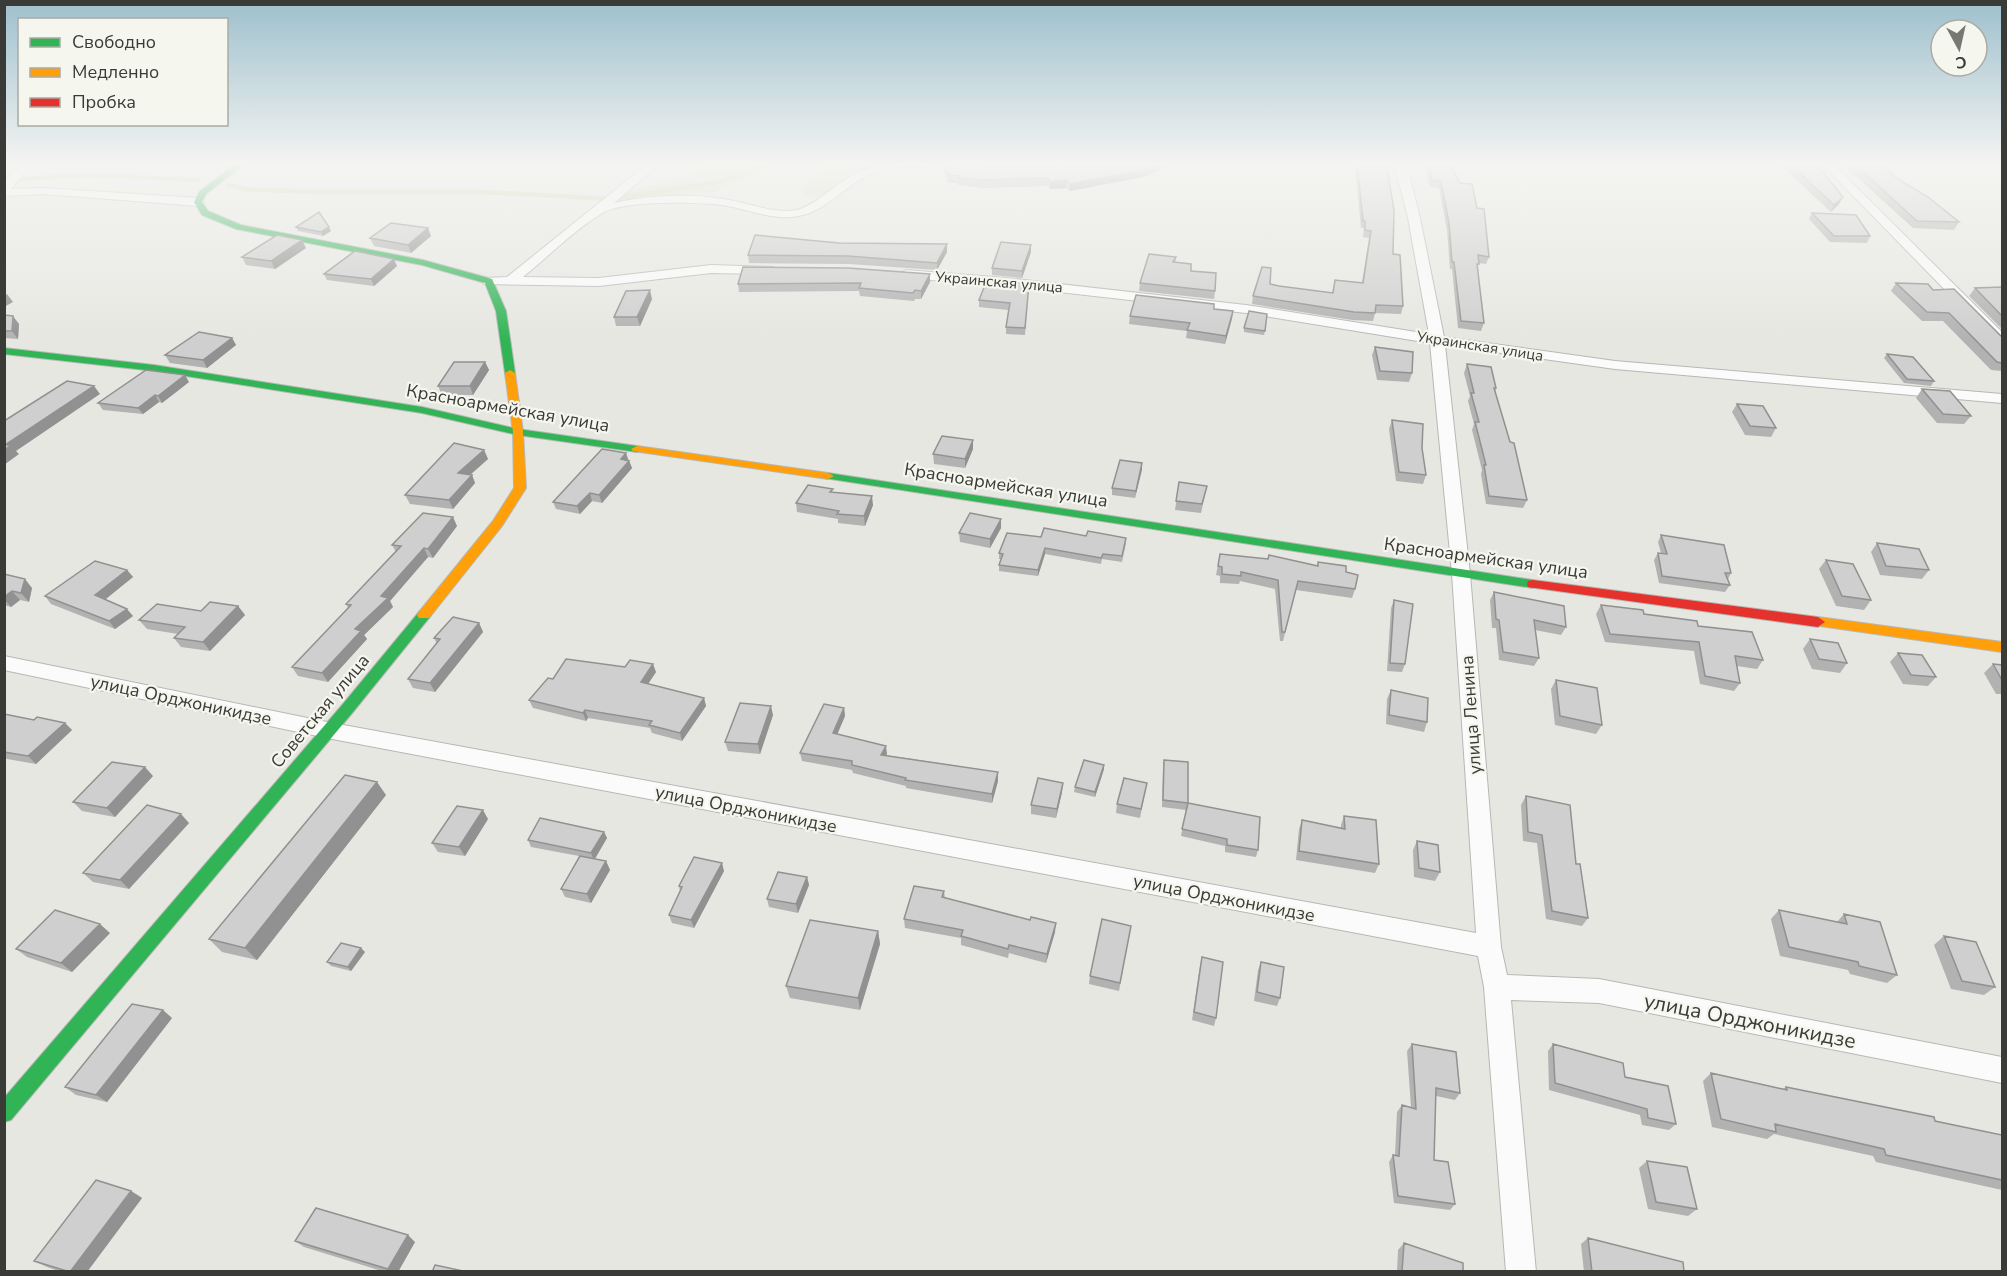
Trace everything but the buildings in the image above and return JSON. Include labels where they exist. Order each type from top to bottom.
[{"type":"street","points":[[226,222],[239,227],[423,262],[489,281],[599,282],[711,269],[780,270]]},
{"type":"street","points":[[509,282],[585,222]]},
{"type":"street","name":"улица Ленина","points":[[1415,222],[1437,339],[1461,574],[1489,947],[1497,987],[1521,1272]]},
{"type":"street","points":[[1884,222],[2002,340]]},
{"type":"street","name":"Украинская улица","points":[[894,273],[1006,282],[1246,309],[1524,354],[1616,365],[2002,398]]},
{"type":"street","name":"Советская улица","points":[[4,1113],[348,708],[498,523],[520,488],[518,432],[501,311],[489,281]]},
{"type":"street","name":"Красноармейская улица","points":[[4,351],[154,368],[422,410],[518,432],[957,495],[1461,574],[2002,647]]},
{"type":"street","name":"улица Орджоникидзе","points":[[4,663],[327,730],[1489,947]]},
{"type":"street","name":"улица Орджоникидзе","points":[[1497,987],[1599,991],[2002,1070]]},
{"type":"traffic: fast","points":[[226,222],[239,227],[423,263],[489,281],[501,311],[510,373]]},
{"type":"traffic: fast","points":[[4,351],[154,368],[422,410],[518,432],[637,449]]},
{"type":"traffic: fast","points":[[828,476],[1533,584]]},
{"type":"traffic: fast","points":[[4,1113],[348,708],[424,615]]},
{"type":"traffic: slow","points":[[424,615],[498,523],[520,488],[518,432],[510,373]]},
{"type":"traffic: slow","points":[[637,449],[828,476]]},
{"type":"traffic: slow","points":[[1818,622],[2002,647]]},
{"type":"traffic: jam","points":[[1533,584],[1818,622]]}]
